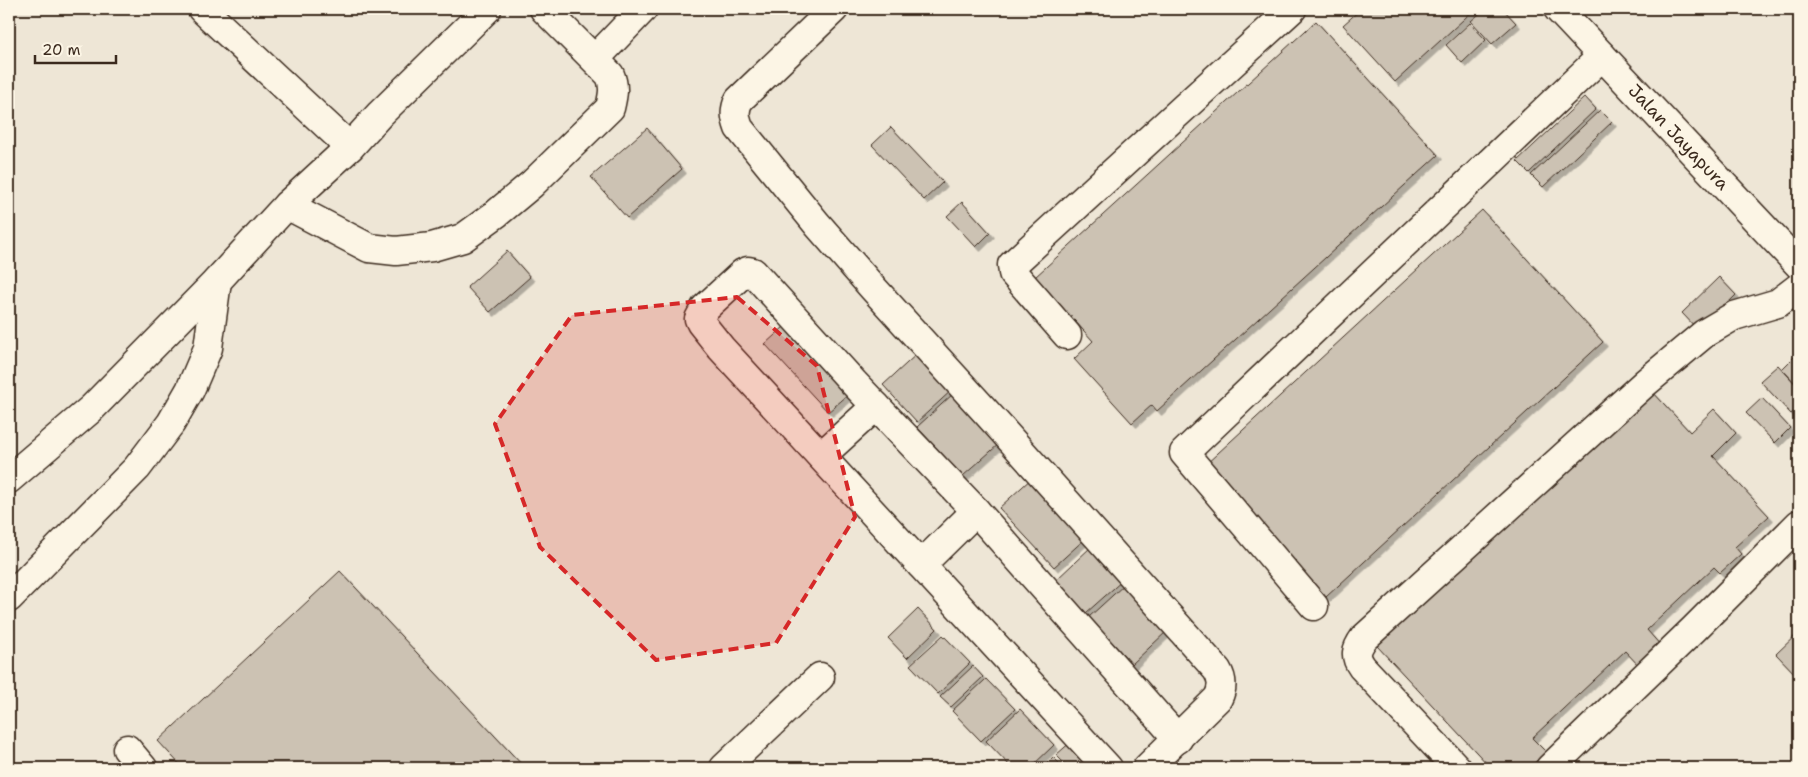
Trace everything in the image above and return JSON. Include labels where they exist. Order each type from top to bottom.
[{"type":"lane","points":[[202,9],[350,146]]},
{"type":"lane","points":[[9,479],[91,409],[217,281],[287,205],[350,146],[487,9]]},
{"type":"lane","points":[[287,205],[370,248],[396,251],[432,247],[463,238],[496,214],[532,184],[610,108],[613,94],[610,75],[544,9]]},
{"type":"lane","points":[[595,59],[643,9]]},
{"type":"lane","points":[[834,9],[739,100],[735,108],[738,128],[817,224],[873,288],[1217,670],[1221,677],[1222,685],[1222,692],[1218,698],[1147,768]]},
{"type":"lane","points":[[1068,335],[1013,273],[1012,265],[1292,9]]},
{"type":"lane","name":"Jalan Jayapura","points":[[1558,9],[1799,265]]},
{"type":"lane","points":[[1314,606],[1184,453],[1602,56]]},
{"type":"lane","points":[[1108,768],[700,323],[701,314],[743,273],[753,272],[976,511],[1178,738]]},
{"type":"lane","points":[[9,598],[137,468],[171,423],[190,390],[208,348],[217,281]]},
{"type":"lane","points":[[1457,768],[1362,667],[1357,660],[1358,646],[1560,460],[1705,333],[1734,316],[1778,303],[1799,287]]},
{"type":"lane","points":[[821,456],[876,406]]},
{"type":"lane","points":[[920,564],[976,511]]},
{"type":"lane","points":[[1550,768],[1694,629],[1799,524]]},
{"type":"lane","points":[[724,768],[820,677]]},
{"type":"highlighted area","points":[[737,297],[817,366],[855,517],[776,643],[656,660],[540,547],[495,424],[572,315]]},
{"type":"shaded area","points":[[9,9],[1799,9],[1799,768],[9,768]]},
{"type":"building","points":[[1361,9],[1475,9],[1395,82],[1343,25]]},
{"type":"building","points":[[1485,9],[1503,9],[1516,23],[1492,44],[1471,21]]},
{"type":"building","points":[[1316,21],[1438,155],[1157,411],[1152,405],[1132,423],[1074,359],[1093,341],[1035,277]]},
{"type":"building","points":[[1470,23],[1486,40],[1462,63],[1446,45]]},
{"type":"building","points":[[1585,97],[1596,109],[1529,173],[1517,161]]},
{"type":"building","points":[[1600,110],[1612,122],[1543,187],[1531,175]]},
{"type":"building","points":[[891,127],[943,182],[924,200],[872,145]]},
{"type":"building","points":[[647,128],[682,169],[627,218],[591,177]]},
{"type":"building","points":[[962,202],[990,233],[976,247],[947,216]]},
{"type":"building","points":[[1482,210],[1603,342],[1326,597],[1205,465]]},
{"type":"building","points":[[507,251],[530,277],[490,312],[467,287]]},
{"type":"building","points":[[1719,277],[1736,295],[1699,331],[1682,313]]},
{"type":"building","points":[[785,326],[848,395],[828,412],[765,344]]},
{"type":"building","points":[[919,352],[953,389],[917,422],[883,385]]},
{"type":"building","points":[[1799,352],[1799,387],[1782,369]]},
{"type":"building","points":[[1778,365],[1799,388],[1799,407],[1791,414],[1760,381]]},
{"type":"building","points":[[1651,390],[1690,432],[1714,409],[1736,433],[1713,456],[1769,516],[1735,547],[1741,554],[1720,573],[1714,567],[1647,630],[1662,647],[1640,667],[1625,651],[1532,738],[1546,752],[1529,768],[1505,768],[1503,766],[1491,768],[1377,646]]},
{"type":"building","points":[[954,393],[1000,443],[963,476],[917,427]]},
{"type":"building","points":[[1762,398],[1790,428],[1775,443],[1746,413]]},
{"type":"building","points":[[1033,477],[1087,537],[1054,567],[999,508]]},
{"type":"building","points":[[1092,546],[1123,580],[1086,613],[1056,580]]},
{"type":"building","points":[[340,571],[525,768],[183,768],[158,741]]},
{"type":"building","points":[[1125,584],[1168,630],[1132,664],[1089,617]]},
{"type":"building","points":[[918,609],[937,629],[907,658],[888,638]]},
{"type":"building","points":[[1799,632],[1799,678],[1776,654]]},
{"type":"building","points":[[943,635],[970,663],[938,694],[910,665]]},
{"type":"building","points":[[973,666],[983,677],[951,707],[940,697]]},
{"type":"building","points":[[986,679],[1015,709],[981,741],[952,711]]},
{"type":"building","points":[[1020,709],[1054,745],[1030,768],[1012,768],[986,741]]},
{"type":"building","points":[[1072,741],[1098,768],[1069,768],[1056,755]]},
{"type":"building","points":[[1053,757],[1064,768],[1042,768]]}]
